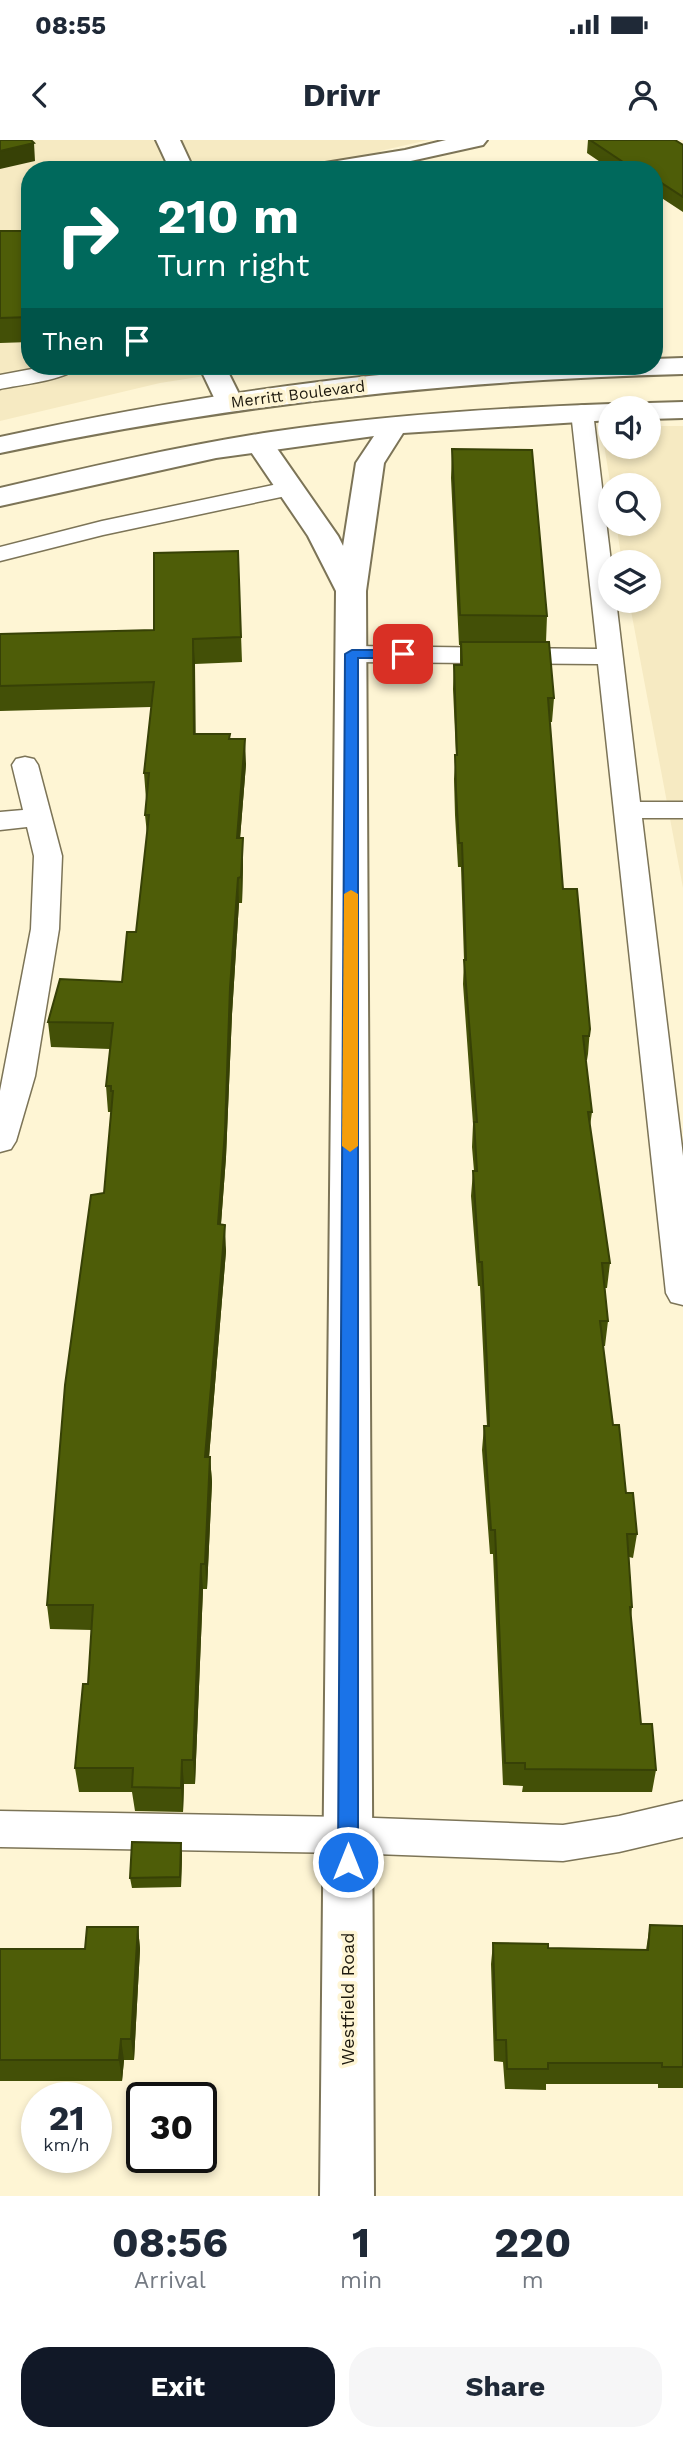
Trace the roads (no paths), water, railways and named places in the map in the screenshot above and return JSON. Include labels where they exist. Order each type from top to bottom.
[{"type":"main road","points":[[169,140],[178,161]]},
{"type":"main road","points":[[380,161],[475,140]]},
{"type":"main road","points":[[663,350],[683,348]]},
{"type":"main road","name":"Merritt Boulevard","points":[[663,366],[683,366]]},
{"type":"main road","points":[[0,492],[26,476],[173,442],[191,435],[229,402],[216,375]]},
{"type":"main road","name":"Merritt Boulevard","points":[[0,445],[122,419],[229,402],[479,375]]},
{"type":"main road","points":[[258,443],[278,421],[301,412],[461,390],[523,375]]},
{"type":"main road","points":[[661,411],[683,410]]},
{"type":"main road","points":[[0,497],[163,459],[258,443],[394,426],[598,412]]},
{"type":"main road","points":[[351,591],[370,463],[394,426]]},
{"type":"main road","name":"Westfield Road","points":[[258,443],[323,536],[351,591],[347,2196]]},
{"type":"lane","points":[[0,382],[35,375]]},
{"type":"lane","points":[[582,412],[683,1293]]},
{"type":"lane","points":[[0,554],[102,528],[292,488]]},
{"type":"lane","points":[[352,654],[609,657]]},
{"type":"lane","points":[[0,1141],[20,1076],[45,929],[48,856],[24,765]]},
{"type":"lane","points":[[627,810],[683,810]]},
{"type":"lane","points":[[0,821],[37,817]]},
{"type":"lane","points":[[0,1829],[348,1835],[563,1843],[619,1834],[683,1819]]}]
